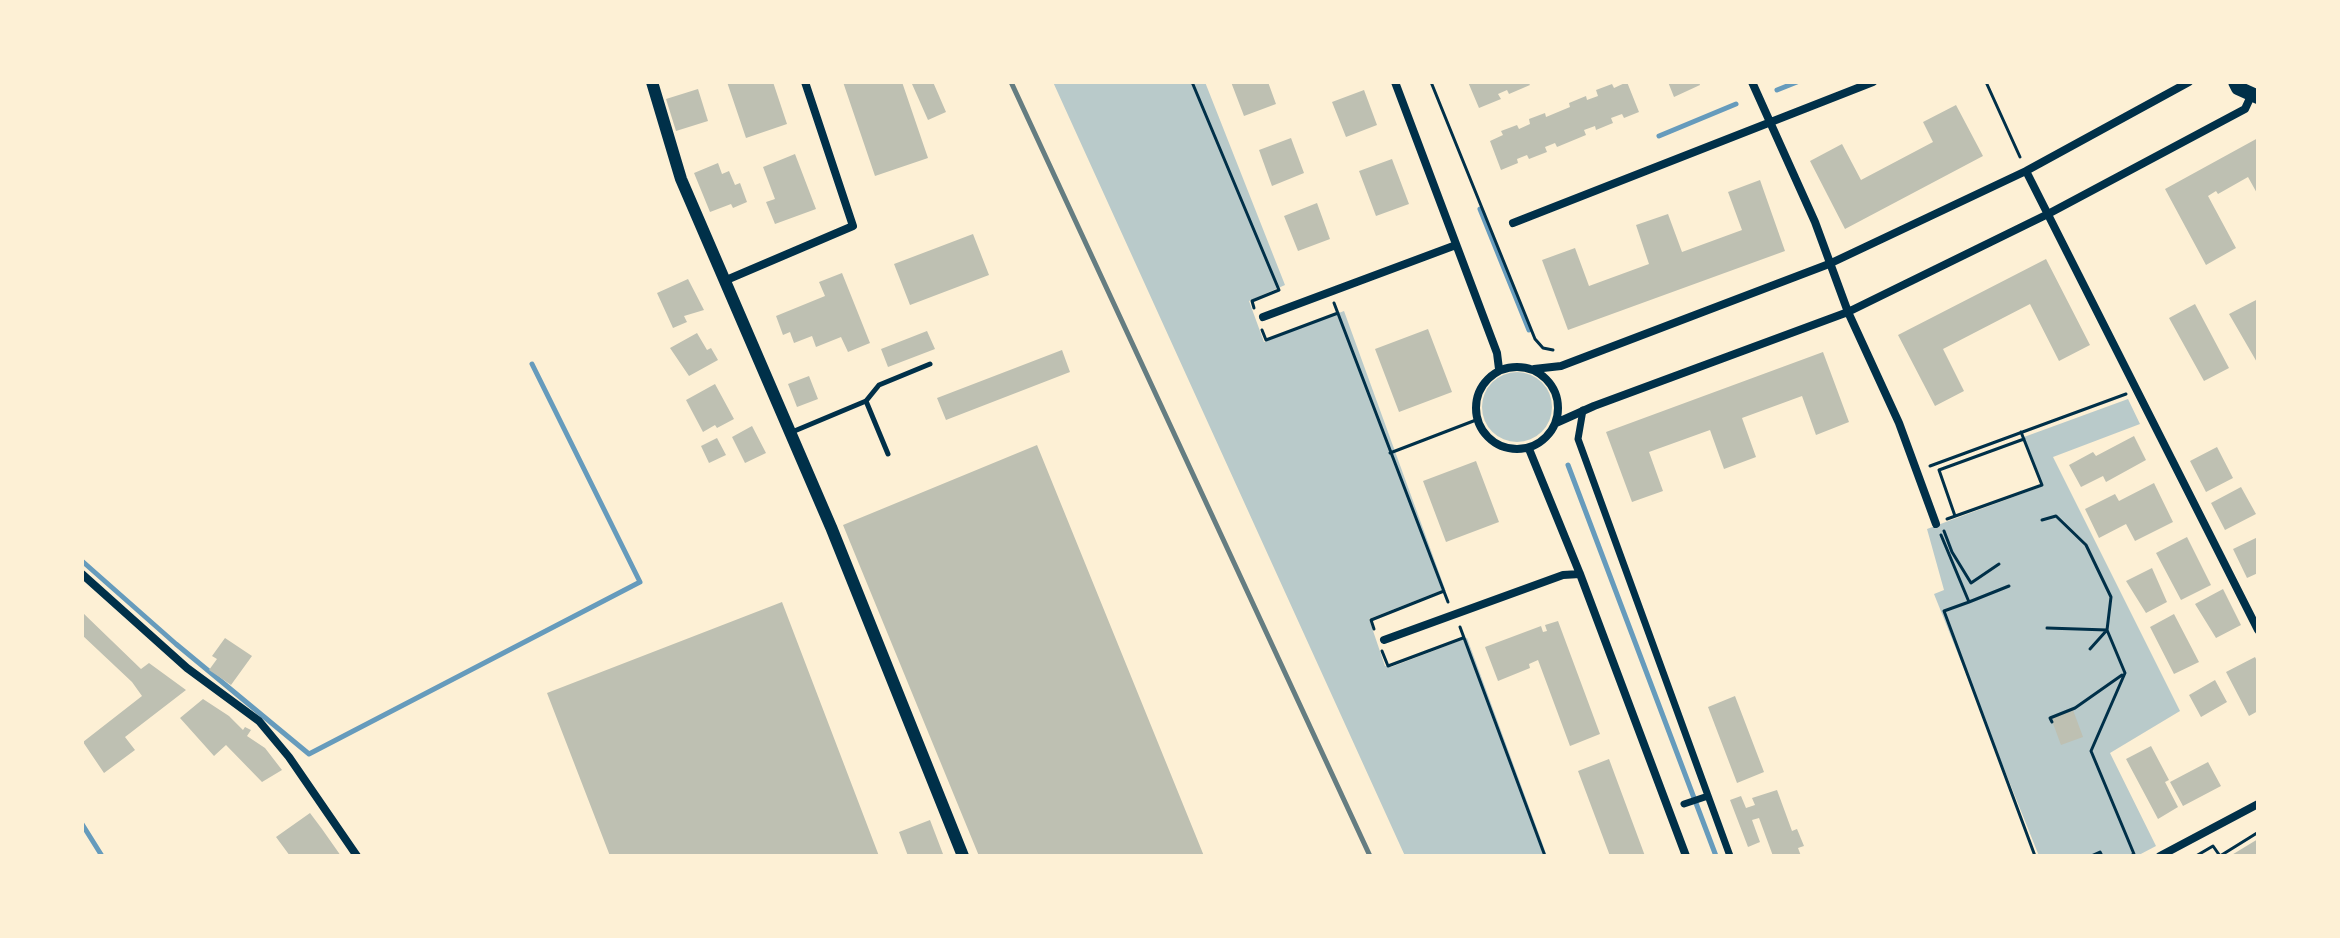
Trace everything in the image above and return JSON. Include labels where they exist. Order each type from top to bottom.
[{"type":"main road","points":[[2235,82],[2238,88],[2254,96]]},
{"type":"street","points":[[652,82],[681,179],[791,433],[963,856]]},
{"type":"street","points":[[724,281],[853,226],[805,82]]},
{"type":"street","points":[[1395,82],[1497,353],[1499,369]]},
{"type":"street","points":[[1752,82],[1815,222],[1848,312],[1899,423],[1936,524]]},
{"type":"street","points":[[1513,223],[1873,82]]},
{"type":"street","points":[[1534,369],[1551,382],[1559,402],[1556,423],[1546,439],[1529,449],[1507,449],[1488,439],[1476,420],[1475,400],[1484,382],[1499,369],[1561,366],[1829,264],[2026,171],[2189,82]]},
{"type":"street","points":[[1556,423],[1583,410],[1848,312],[2048,214],[2245,109],[2254,96]]},
{"type":"street","points":[[2026,171],[2258,630]]},
{"type":"street","points":[[1260,319],[1456,245]]},
{"type":"street","points":[[1583,410],[1578,439],[1705,797],[1730,856]]},
{"type":"street","points":[[1529,449],[1580,574],[1686,856]]},
{"type":"street","points":[[82,574],[187,668],[259,721],[289,757],[357,856]]},
{"type":"street","points":[[1384,640],[1563,575],[1580,574]]},
{"type":"street","points":[[1686,804],[1705,797]]},
{"type":"street","points":[[2160,856],[2258,804]]},
{"type":"lane","points":[[791,433],[866,401],[879,385],[930,364]]},
{"type":"lane","points":[[866,401],[888,454]]},
{"type":"path","points":[[1192,82],[1279,290],[1252,301],[1266,340],[1338,313]]},
{"type":"path","points":[[1431,82],[1535,339],[1543,348],[1553,350]]},
{"type":"path","points":[[1986,82],[2022,161]]},
{"type":"path","points":[[1330,292],[1545,856]]},
{"type":"path","points":[[1933,477],[1929,467],[2129,393]]},
{"type":"path","points":[[1390,453],[1476,420]]},
{"type":"path","points":[[1946,520],[2042,485],[2021,432]]},
{"type":"path","points":[[1955,516],[1939,470],[2024,439]]},
{"type":"path","points":[[2042,520],[2056,516],[2086,545],[2111,597],[2107,630],[2125,673],[2091,751],[2134,854],[2130,856]]},
{"type":"path","points":[[1969,602],[1938,528],[1942,526],[1952,552],[1971,583],[1999,564]]},
{"type":"path","points":[[2009,586],[1944,611],[2035,856]]},
{"type":"path","points":[[2047,628],[2107,630]]},
{"type":"path","points":[[2090,649],[2107,630]]},
{"type":"path","points":[[2052,722],[2050,718],[2075,708],[2125,673]]},
{"type":"path","points":[[2196,856],[2213,846],[2220,856],[2258,835]]},
{"type":"path","points":[[2091,856],[2100,852],[2102,856]]},
{"type":"shaded area","points":[[1053,82],[1205,82],[1285,285],[1249,301],[1264,342],[1344,311],[1445,589],[1369,619],[1385,666],[1391,667],[1467,638],[1547,856],[1405,856]]},
{"type":"shaded area","points":[[1524,372],[1546,387],[1552,407],[1550,421],[1542,432],[1531,440],[1510,442],[1492,432],[1484,421],[1482,400],[1492,382],[1503,374]]},
{"type":"shaded area","points":[[2128,399],[2140,424],[2053,457],[2180,711],[2110,753],[2156,846],[2137,856],[2039,856],[1934,594],[1944,590],[1927,529],[2043,486],[2024,437]]},
{"type":"building","points":[[727,82],[773,82],[787,124],[746,138]]},
{"type":"building","points":[[843,82],[902,82],[928,158],[875,176]]},
{"type":"building","points":[[933,82],[946,112],[928,120],[912,84]]},
{"type":"building","points":[[1231,82],[1268,82],[1276,104],[1244,116]]},
{"type":"building","points":[[1468,82],[1528,82],[1530,85],[1509,94],[1507,90],[1498,94],[1501,99],[1479,108]]},
{"type":"building","points":[[1627,82],[1639,112],[1624,118],[1622,114],[1611,118],[1613,123],[1596,130],[1595,126],[1584,130],[1586,135],[1557,147],[1555,143],[1545,147],[1547,152],[1529,159],[1527,155],[1517,159],[1518,163],[1501,170],[1490,141],[1503,135],[1501,131],[1517,125],[1519,129],[1530,124],[1529,119],[1545,113],[1546,117],[1586,96],[1587,100],[1598,96],[1596,90],[1612,84],[1614,88]]},
{"type":"building","points":[[1668,82],[1699,82],[1700,85],[1674,97]]},
{"type":"building","points":[[698,89],[708,121],[676,131],[666,99]]},
{"type":"building","points":[[1364,90],[1377,125],[1346,137],[1332,102]]},
{"type":"building","points":[[1956,105],[1983,156],[1845,229],[1810,161],[1842,144],[1861,180],[1933,142],[1923,122]]},
{"type":"building","points":[[1291,138],[1304,173],[1272,186],[1259,150]]},
{"type":"building","points":[[2258,138],[2258,195],[2248,177],[2218,194],[2216,191],[2208,196],[2236,248],[2206,265],[2165,189]]},
{"type":"building","points":[[795,154],[816,209],[775,224],[766,202],[775,199],[763,167]]},
{"type":"building","points":[[1392,159],[1409,204],[1376,216],[1359,171]]},
{"type":"building","points":[[718,163],[722,174],[729,171],[735,185],[740,183],[747,202],[710,212],[694,173]]},
{"type":"building","points":[[1760,180],[1785,251],[1568,330],[1542,260],[1575,248],[1589,286],[1649,264],[1636,225],[1668,214],[1682,252],[1742,230],[1728,192]]},
{"type":"building","points":[[1317,203],[1330,239],[1298,251],[1284,216]]},
{"type":"building","points":[[973,234],[989,275],[910,305],[894,264]]},
{"type":"building","points":[[2046,259],[2090,345],[2059,361],[2030,304],[1943,349],[1964,391],[1935,406],[1898,335]]},
{"type":"building","points":[[842,273],[870,343],[848,352],[841,337],[816,347],[812,336],[794,343],[790,332],[783,335],[776,316],[825,296],[819,282]]},
{"type":"building","points":[[688,279],[704,310],[684,316],[687,322],[673,328],[657,293]]},
{"type":"building","points":[[2258,299],[2258,364],[2229,314]]},
{"type":"building","points":[[2195,304],[2229,368],[2204,381],[2169,318]]},
{"type":"building","points":[[1428,329],[1452,392],[1399,412],[1375,349]]},
{"type":"building","points":[[927,331],[935,349],[888,367],[881,349]]},
{"type":"building","points":[[697,333],[707,350],[711,348],[718,360],[689,376],[670,348]]},
{"type":"building","points":[[1062,350],[1070,372],[946,420],[937,398]]},
{"type":"building","points":[[1823,352],[1849,422],[1816,435],[1802,396],[1742,418],[1756,457],[1724,469],[1710,430],[1649,452],[1663,491],[1632,502],[1606,432]]},
{"type":"building","points":[[809,376],[818,399],[797,407],[788,384]]},
{"type":"building","points":[[715,384],[734,419],[703,432],[686,400]]},
{"type":"building","points":[[752,426],[766,453],[745,463],[732,437]]},
{"type":"building","points":[[2134,436],[2146,460],[2106,482],[2103,476],[2081,487],[2069,465],[2093,452],[2096,456]]},
{"type":"building","points":[[717,438],[726,455],[709,463],[701,446]]},
{"type":"building","points":[[1037,445],[1204,856],[979,856],[843,525]]},
{"type":"building","points":[[2217,447],[2233,478],[2206,492],[2190,461]]},
{"type":"building","points":[[1476,461],[1499,522],[1446,542],[1423,481]]},
{"type":"building","points":[[2154,483],[2173,522],[2135,541],[2126,524],[2099,538],[2085,509],[2115,494],[2119,501]]},
{"type":"building","points":[[2241,487],[2256,514],[2225,530],[2211,503]]},
{"type":"building","points":[[2187,537],[2211,585],[2181,600],[2156,553]]},
{"type":"building","points":[[2258,537],[2258,573],[2247,578],[2233,549]]},
{"type":"building","points":[[2152,568],[2167,602],[2146,613],[2126,581]]},
{"type":"building","points":[[2223,589],[2241,625],[2216,638],[2195,604]]},
{"type":"building","points":[[782,602],[879,856],[610,856],[547,693]]},
{"type":"building","points":[[82,612],[141,669],[149,663],[186,690],[125,737],[135,750],[104,773],[83,742],[142,696],[132,682],[82,635]]},
{"type":"building","points":[[2174,614],[2199,662],[2174,674],[2150,627]]},
{"type":"building","points":[[1558,621],[1600,734],[1570,746],[1538,660],[1529,664],[1530,668],[1498,681],[1485,647],[1541,626],[1543,632],[1547,631],[1545,625]]},
{"type":"building","points":[[225,638],[252,656],[231,685],[209,670],[217,659],[212,656]]},
{"type":"building","points":[[2255,657],[2258,663],[2258,711],[2249,716],[2226,672]]},
{"type":"building","points":[[2215,680],[2227,702],[2201,717],[2189,695]]},
{"type":"building","points":[[1735,696],[1764,772],[1737,783],[1708,707]]},
{"type":"building","points":[[203,699],[229,716],[243,730],[245,727],[251,730],[247,736],[265,748],[282,770],[262,782],[226,745],[214,756],[180,718]]},
{"type":"building","points":[[2073,710],[2083,737],[2061,745],[2051,718]]},
{"type":"building","points":[[2151,746],[2169,780],[2165,782],[2178,807],[2158,819],[2126,759]]},
{"type":"building","points":[[1609,759],[1645,856],[1610,856],[1578,771]]},
{"type":"building","points":[[2208,762],[2221,786],[2183,806],[2170,782]]},
{"type":"building","points":[[1777,790],[1792,831],[1797,829],[1804,846],[1798,848],[1801,856],[1773,856],[1759,818],[1752,820],[1760,842],[1748,847],[1730,800],[1741,796],[1746,808],[1755,805],[1752,798]]},
{"type":"building","points":[[310,813],[341,856],[290,856],[276,837]]},
{"type":"building","points":[[930,820],[943,854],[908,856],[899,832]]},
{"type":"building","points":[[2258,839],[2258,856],[2230,856]]},
{"type":"waterway","points":[[1777,90],[1797,82]]},
{"type":"waterway","points":[[1659,136],[1736,104]]},
{"type":"waterway","points":[[1480,209],[1529,330]]},
{"type":"waterway","points":[[82,561],[309,754],[640,582],[532,364]]},
{"type":"waterway","points":[[1568,465],[1716,856]]},
{"type":"waterway","points":[[82,824],[102,856]]},
{"type":"railway","points":[[1011,82],[1370,856]]}]
